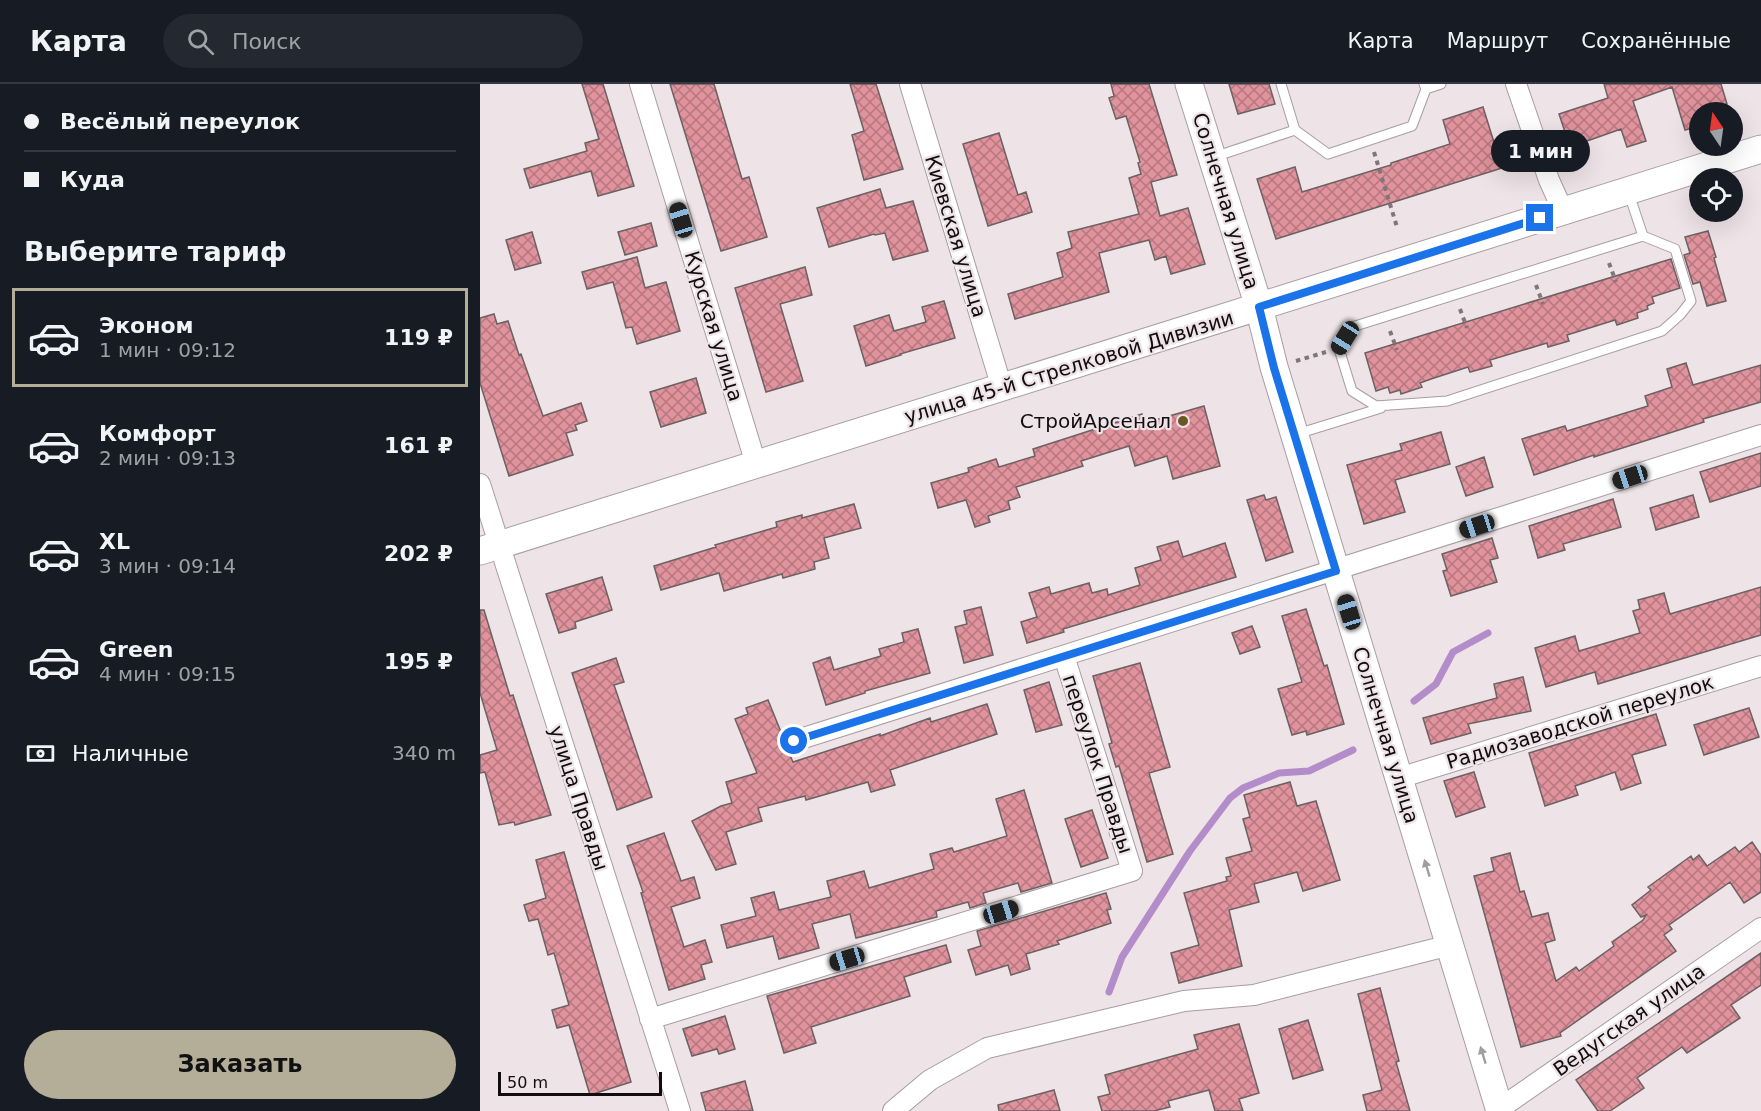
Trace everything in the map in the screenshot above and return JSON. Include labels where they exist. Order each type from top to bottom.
[{"type":"main road","name":"Солнечная улица","points":[[1189,84],[1259,307],[1295,435],[1499,1110]]},
{"type":"main road","name":"улица 45-й Стрелковой Дивизии","points":[[490,548],[1761,149]]},
{"type":"street","name":"Курская улица","points":[[640,84],[756,464]]},
{"type":"street","name":"Киевская улица","points":[[910,84],[1002,388]]},
{"type":"street","points":[[1516,84],[1549,180],[1563,211]]},
{"type":"street","points":[[794,741],[1761,435]]},
{"type":"street","name":"улица Правды","points":[[480,484],[490,548],[680,1111]]},
{"type":"street","name":"переулок Правды","points":[[650,1019],[1132,871],[1064,656]]},
{"type":"street","name":"Радиозаводской переулок","points":[[1399,778],[1761,666]]},
{"type":"street","name":"Ведугская улица","points":[[1499,1110],[1761,928]]},
{"type":"street","points":[[893,1111],[930,1080],[987,1047],[1184,1001],[1254,996],[1450,945]]},
{"type":"lane","points":[[1281,84],[1295,130],[1328,154],[1412,126],[1425,87],[1441,84]]},
{"type":"lane","points":[[1212,157],[1295,130]]},
{"type":"lane","points":[[1629,191],[1643,236]]},
{"type":"lane","points":[[1643,236],[1675,249],[1691,301],[1680,315],[1662,330],[1447,401],[1376,406],[1352,391],[1339,348],[1352,327],[1643,236]]},
{"type":"lane","points":[[1295,435],[1392,405]]},
{"type":"path","points":[[1370,140],[1397,227]]},
{"type":"path","points":[[1603,249],[1616,282]]},
{"type":"path","points":[[1531,271],[1543,304]]},
{"type":"path","points":[[1455,295],[1467,328]]},
{"type":"building","points":[[582,84],[603,84],[634,186],[598,196],[591,171],[530,188],[524,169],[587,151],[585,143],[599,139]]},
{"type":"building","points":[[670,84],[714,84],[742,179],[749,177],[767,237],[721,251]]},
{"type":"building","points":[[850,84],[876,84],[903,169],[864,180],[852,135],[864,131]]},
{"type":"building","points":[[1111,84],[1149,84],[1177,175],[1151,182],[1160,216],[1188,208],[1205,264],[1171,274],[1166,256],[1155,260],[1149,240],[1099,253],[1109,292],[1015,319],[1008,294],[1063,277],[1057,253],[1072,248],[1068,232],[1139,214],[1129,178],[1141,174],[1138,163],[1140,162],[1126,116],[1116,119],[1109,98],[1114,96]]},
{"type":"building","points":[[1229,84],[1269,84],[1275,104],[1238,114]]},
{"type":"building","points":[[1604,84],[1721,84],[1726,102],[1689,102],[1689,129],[1685,130],[1672,87],[1633,101],[1646,141],[1627,147],[1621,129],[1570,147],[1559,114],[1608,98]]},
{"type":"building","points":[[1483,107],[1502,168],[1276,239],[1257,179],[1295,167],[1302,192],[1391,165],[1391,163],[1450,144],[1443,120]]},
{"type":"building","points":[[999,133],[1018,195],[1026,192],[1032,212],[988,226],[963,144]]},
{"type":"building","points":[[880,189],[886,208],[913,201],[928,251],[893,260],[885,233],[829,247],[817,208]]},
{"type":"building","points":[[651,223],[657,246],[625,255],[618,232]]},
{"type":"building","points":[[1708,231],[1726,301],[1707,306],[1700,282],[1693,284],[1684,255],[1690,253],[1685,237]]},
{"type":"building","points":[[532,232],[541,263],[515,270],[506,240]]},
{"type":"building","points":[[637,257],[645,288],[666,282],[680,331],[637,344],[632,327],[626,328],[613,282],[587,289],[582,272]]},
{"type":"building","points":[[1671,259],[1680,288],[1652,297],[1654,303],[1647,306],[1648,309],[1637,313],[1638,318],[1617,325],[1615,320],[1567,335],[1569,341],[1548,347],[1547,343],[1490,360],[1492,366],[1470,372],[1468,367],[1420,383],[1422,387],[1401,394],[1400,390],[1390,393],[1388,387],[1376,391],[1365,353]]},
{"type":"building","points":[[805,267],[812,295],[780,304],[803,381],[766,392],[735,288]]},
{"type":"building","points":[[944,301],[955,338],[866,366],[854,326],[889,315],[894,331],[926,322],[922,307]]},
{"type":"building","points":[[494,314],[497,324],[508,321],[543,416],[581,403],[587,421],[575,425],[577,430],[566,433],[573,455],[509,476],[480,383],[480,318]]},
{"type":"building","points":[[1686,363],[1693,385],[1761,365],[1761,402],[1534,475],[1522,439],[1565,426],[1567,431],[1648,406],[1645,396],[1672,387],[1667,369]]},
{"type":"building","points":[[696,378],[706,413],[661,427],[650,392]]},
{"type":"building","points":[[1204,406],[1220,466],[1173,479],[1167,456],[1135,466],[1129,446],[1081,461],[1083,466],[1016,487],[1020,497],[1008,501],[1010,509],[988,516],[990,522],[975,527],[966,500],[938,508],[931,483],[969,472],[968,468],[996,459],[999,467],[1035,456],[1033,449],[1142,414],[1145,423]]},
{"type":"building","points":[[1441,432],[1450,464],[1395,480],[1405,512],[1364,524],[1347,465],[1402,450],[1400,444]]},
{"type":"building","points":[[1761,453],[1761,486],[1710,502],[1700,472]]},
{"type":"building","points":[[1484,457],[1493,487],[1466,496],[1456,467]]},
{"type":"building","points":[[1264,495],[1266,500],[1276,497],[1293,552],[1266,561],[1247,500]]},
{"type":"building","points":[[1693,495],[1699,517],[1656,530],[1650,508]]},
{"type":"building","points":[[1613,499],[1621,527],[1563,544],[1565,550],[1538,558],[1529,526]]},
{"type":"building","points":[[854,504],[861,528],[824,538],[829,558],[814,562],[815,569],[783,578],[782,574],[724,591],[719,573],[661,590],[654,566],[777,527],[776,522],[802,515],[802,518]]},
{"type":"building","points":[[1492,538],[1498,558],[1490,560],[1497,582],[1451,596],[1443,571],[1447,570],[1442,554]]},
{"type":"building","points":[[1178,541],[1183,557],[1225,543],[1236,577],[1063,629],[1064,632],[1027,643],[1021,622],[1037,617],[1029,593],[1049,587],[1051,594],[1089,583],[1092,593],[1107,589],[1108,595],[1140,585],[1135,568],[1161,560],[1157,547]]},
{"type":"building","points":[[602,577],[612,610],[575,622],[576,628],[559,633],[546,594]]},
{"type":"building","points":[[1761,587],[1761,635],[1598,684],[1595,672],[1546,687],[1535,648],[1575,636],[1579,651],[1640,633],[1633,611],[1640,609],[1638,600],[1664,593],[1670,614]]},
{"type":"building","points":[[981,607],[993,655],[964,663],[955,627],[967,624],[964,611]]},
{"type":"building","points":[[1306,609],[1324,666],[1327,665],[1344,724],[1307,735],[1306,731],[1292,735],[1278,689],[1302,682],[1282,616]]},
{"type":"building","points":[[480,610],[484,610],[510,696],[513,695],[551,815],[515,825],[514,822],[499,825],[485,772],[480,773],[480,755],[497,750],[480,693]]},
{"type":"building","points":[[1252,626],[1260,647],[1240,654],[1232,633]]},
{"type":"building","points":[[918,629],[930,673],[865,691],[865,693],[826,705],[813,663],[830,657],[834,670],[881,656],[879,649],[904,642],[902,633]]},
{"type":"building","points":[[616,658],[624,682],[614,685],[652,797],[617,810],[572,673]]},
{"type":"building","points":[[1140,663],[1170,767],[1149,773],[1173,854],[1147,862],[1119,766],[1116,767],[1109,744],[1112,743],[1093,676]]},
{"type":"building","points":[[1523,677],[1531,711],[1468,724],[1471,733],[1431,744],[1423,718],[1497,698],[1494,684]]},
{"type":"building","points":[[1049,682],[1062,725],[1036,732],[1024,690]]},
{"type":"building","points":[[768,700],[783,737],[783,745],[793,762],[880,734],[880,736],[930,718],[931,722],[987,704],[997,734],[890,770],[895,785],[871,792],[868,782],[806,800],[805,796],[758,808],[762,821],[726,832],[736,864],[716,870],[692,821],[732,803],[726,782],[757,773],[735,719],[748,714],[746,708]]},
{"type":"building","points":[[1749,708],[1759,737],[1704,755],[1694,725]]},
{"type":"building","points":[[1656,714],[1666,745],[1632,755],[1641,783],[1621,790],[1615,772],[1575,786],[1578,795],[1545,806],[1529,753]]},
{"type":"building","points":[[1474,772],[1485,807],[1456,817],[1444,781]]},
{"type":"building","points":[[1290,782],[1297,806],[1316,801],[1340,880],[1303,891],[1297,872],[1254,884],[1259,902],[1229,910],[1242,966],[1179,983],[1171,953],[1199,945],[1184,893],[1227,881],[1226,877],[1231,876],[1226,858],[1252,851],[1243,819],[1250,817],[1244,795]]},
{"type":"building","points":[[1024,790],[1052,883],[1021,892],[1018,883],[983,893],[986,903],[970,908],[968,902],[936,911],[937,917],[856,938],[850,914],[812,924],[819,948],[779,959],[773,936],[727,948],[721,925],[756,916],[751,898],[774,892],[779,910],[831,897],[827,881],[864,871],[869,888],[934,869],[930,854],[952,848],[954,852],[1007,836],[996,799]]},
{"type":"building","points":[[1092,810],[1108,858],[1081,867],[1065,819]]},
{"type":"building","points":[[664,833],[681,881],[694,877],[700,898],[671,907],[684,947],[705,940],[712,962],[701,965],[705,979],[669,990],[641,893],[643,892],[627,846]]},
{"type":"building","points":[[1752,842],[1761,855],[1761,892],[1744,903],[1730,882],[1669,925],[1672,929],[1664,935],[1676,951],[1560,1033],[1561,1036],[1521,1047],[1474,876],[1494,871],[1491,858],[1510,853],[1520,892],[1524,891],[1532,917],[1548,913],[1555,940],[1545,943],[1556,981],[1576,967],[1579,971],[1614,946],[1612,942],[1643,920],[1646,915],[1641,917],[1632,905],[1651,890],[1648,887],[1691,856],[1693,860],[1699,855],[1707,866],[1735,847],[1739,852]]},
{"type":"building","points":[[564,852],[631,1082],[590,1095],[569,1025],[557,1028],[552,1010],[569,1005],[554,953],[548,955],[538,919],[529,921],[524,905],[546,898],[536,860]]},
{"type":"building","points":[[1106,893],[1111,909],[1107,910],[1111,923],[1057,941],[1059,944],[1026,954],[1030,969],[1011,975],[1008,965],[976,975],[968,950],[981,946],[977,931]]},
{"type":"building","points":[[946,945],[951,962],[904,977],[910,996],[811,1027],[816,1043],[784,1053],[767,996]]},
{"type":"building","points":[[1761,953],[1761,985],[1731,1005],[1740,1018],[1687,1053],[1682,1047],[1637,1078],[1644,1088],[1610,1111],[1598,1111],[1576,1080]]},
{"type":"building","points":[[1380,988],[1399,1061],[1396,1062],[1410,1111],[1367,1111],[1363,1095],[1382,1090],[1358,994]]},
{"type":"building","points":[[725,1016],[735,1049],[719,1054],[717,1049],[692,1056],[683,1029]]},
{"type":"building","points":[[1308,1020],[1323,1070],[1293,1079],[1279,1029]]},
{"type":"building","points":[[1239,1024],[1259,1093],[1239,1099],[1243,1111],[1215,1111],[1209,1090],[1168,1101],[1170,1107],[1154,1111],[1102,1111],[1098,1097],[1110,1094],[1105,1075],[1198,1049],[1194,1035]]},
{"type":"building","points":[[745,1081],[753,1111],[706,1111],[701,1093]]},
{"type":"building","points":[[1054,1090],[1060,1111],[999,1111],[998,1105]]},
{"type":"waterway","points":[[1414,701],[1436,684],[1453,652],[1488,633]]},
{"type":"waterway","points":[[1109,992],[1122,957],[1190,851],[1230,798],[1243,788],[1279,773],[1309,771],[1353,750]]},
{"type":"place","name":"СтройАрсенал","points":[[1183,421]]},
{"type":"route","points":[[794,741],[1336,571],[1274,368],[1259,307],[1540,218]]}]
